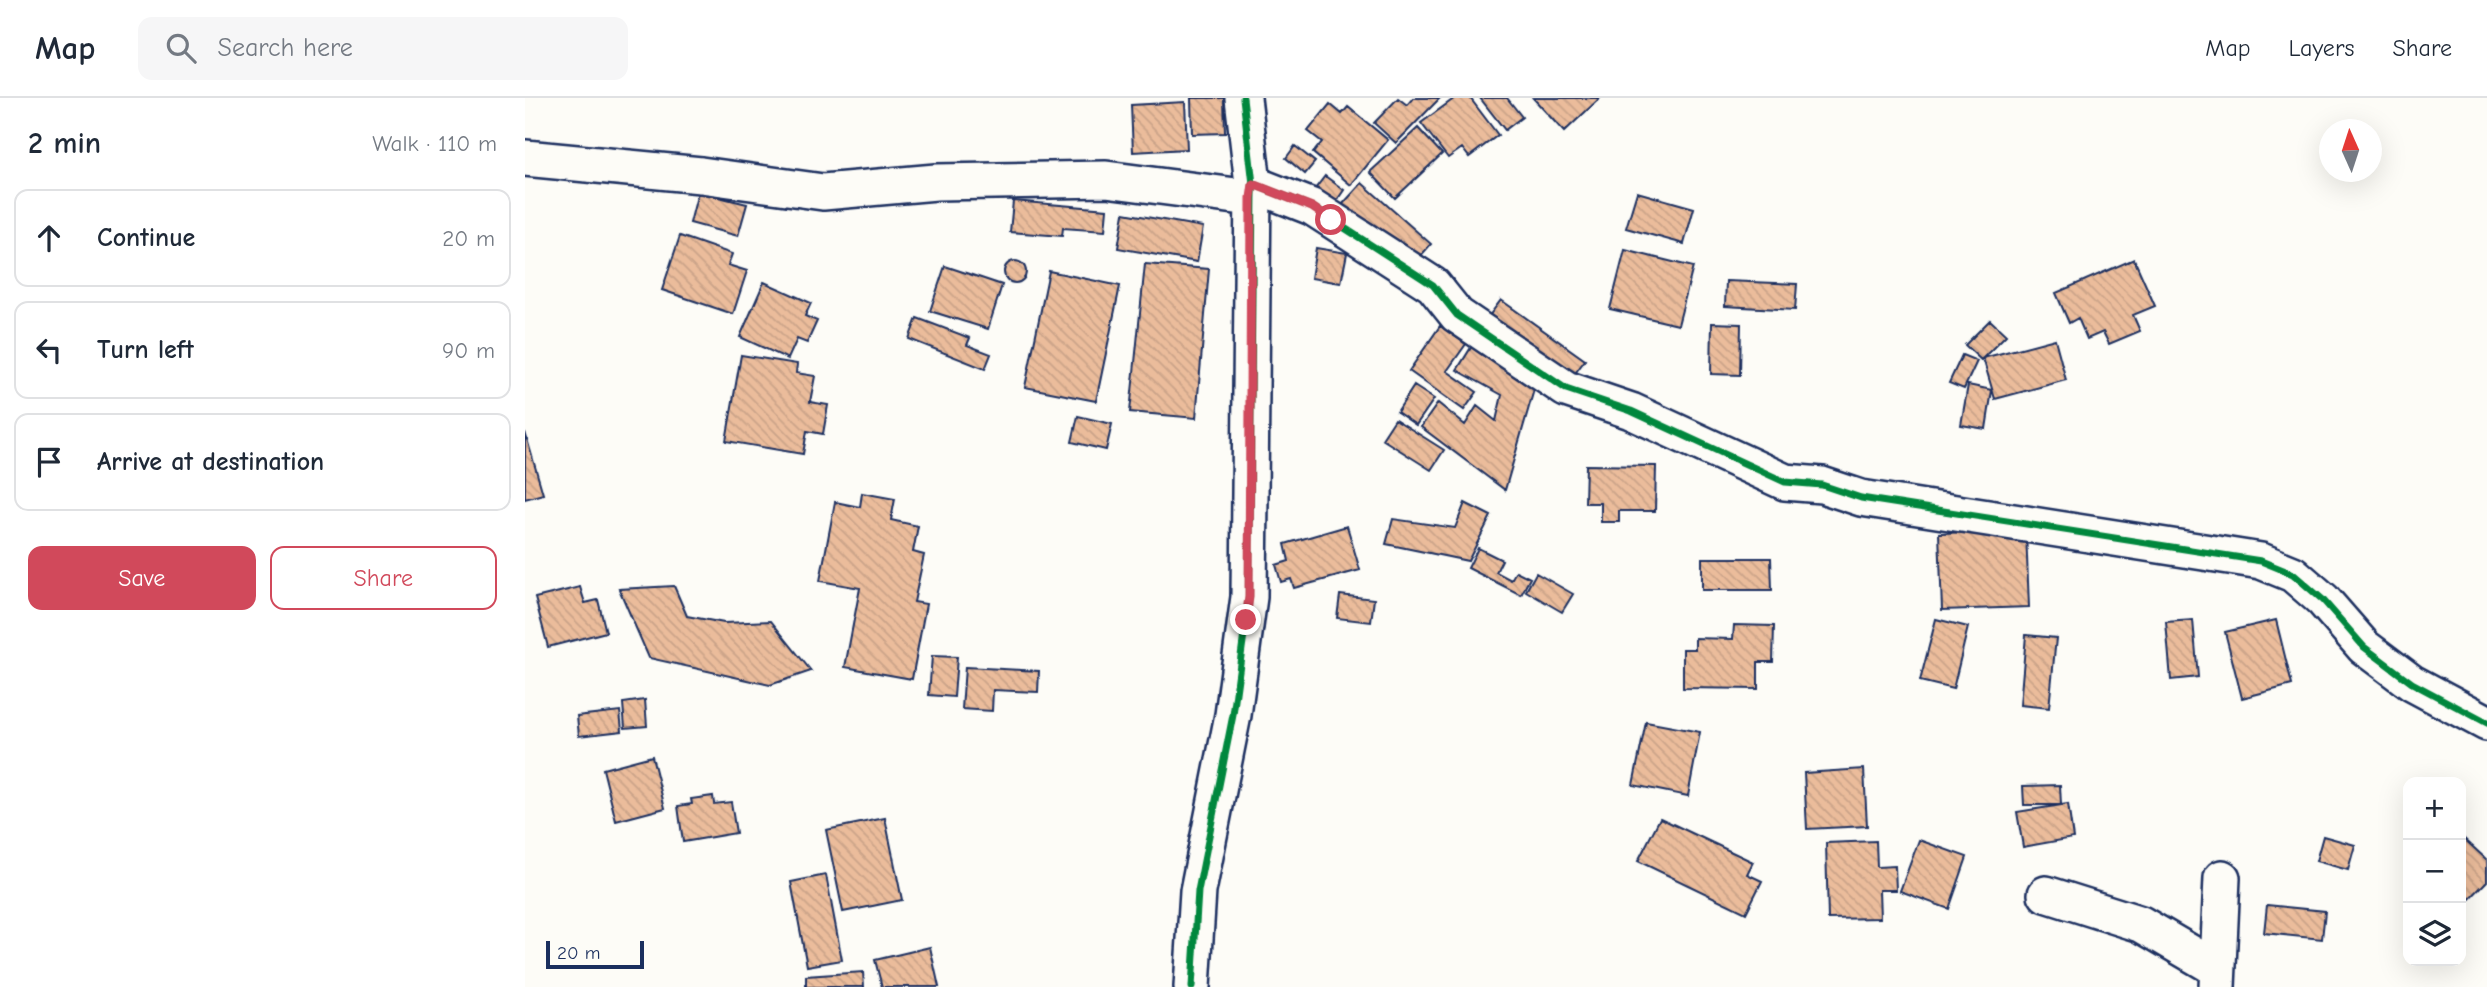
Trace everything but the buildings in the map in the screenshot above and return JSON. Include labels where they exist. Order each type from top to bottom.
[{"type":"street","points":[[1192,987],[1198,891],[1233,715],[1249,597],[1252,191],[1243,98]]},
{"type":"street","points":[[525,158],[701,175],[823,192],[936,182],[1106,179],[1252,191],[1312,207],[1433,285],[1457,314],[1566,389],[1631,411],[1785,482],[1822,485],[1861,498],[2078,535],[2172,546],[2261,561],[2294,574],[2323,600],[2364,647],[2412,683],[2487,723]]},
{"type":"street","points":[[2217,977],[2223,877]]},
{"type":"street","points":[[2046,894],[2141,924],[2217,977]]},
{"type":"cycle path","points":[[1192,987],[1198,891],[1233,715],[1249,597],[1253,184],[1243,98]]},
{"type":"cycle path","points":[[1253,184],[1312,207],[1433,285],[1457,315],[1566,389],[1631,411],[1785,482],[1822,485],[1861,498],[2261,561],[2293,574],[2323,600],[2364,647],[2412,683],[2487,723]]},
{"type":"route","points":[[1246,620],[1249,597],[1253,184],[1312,207],[1331,220]]}]
